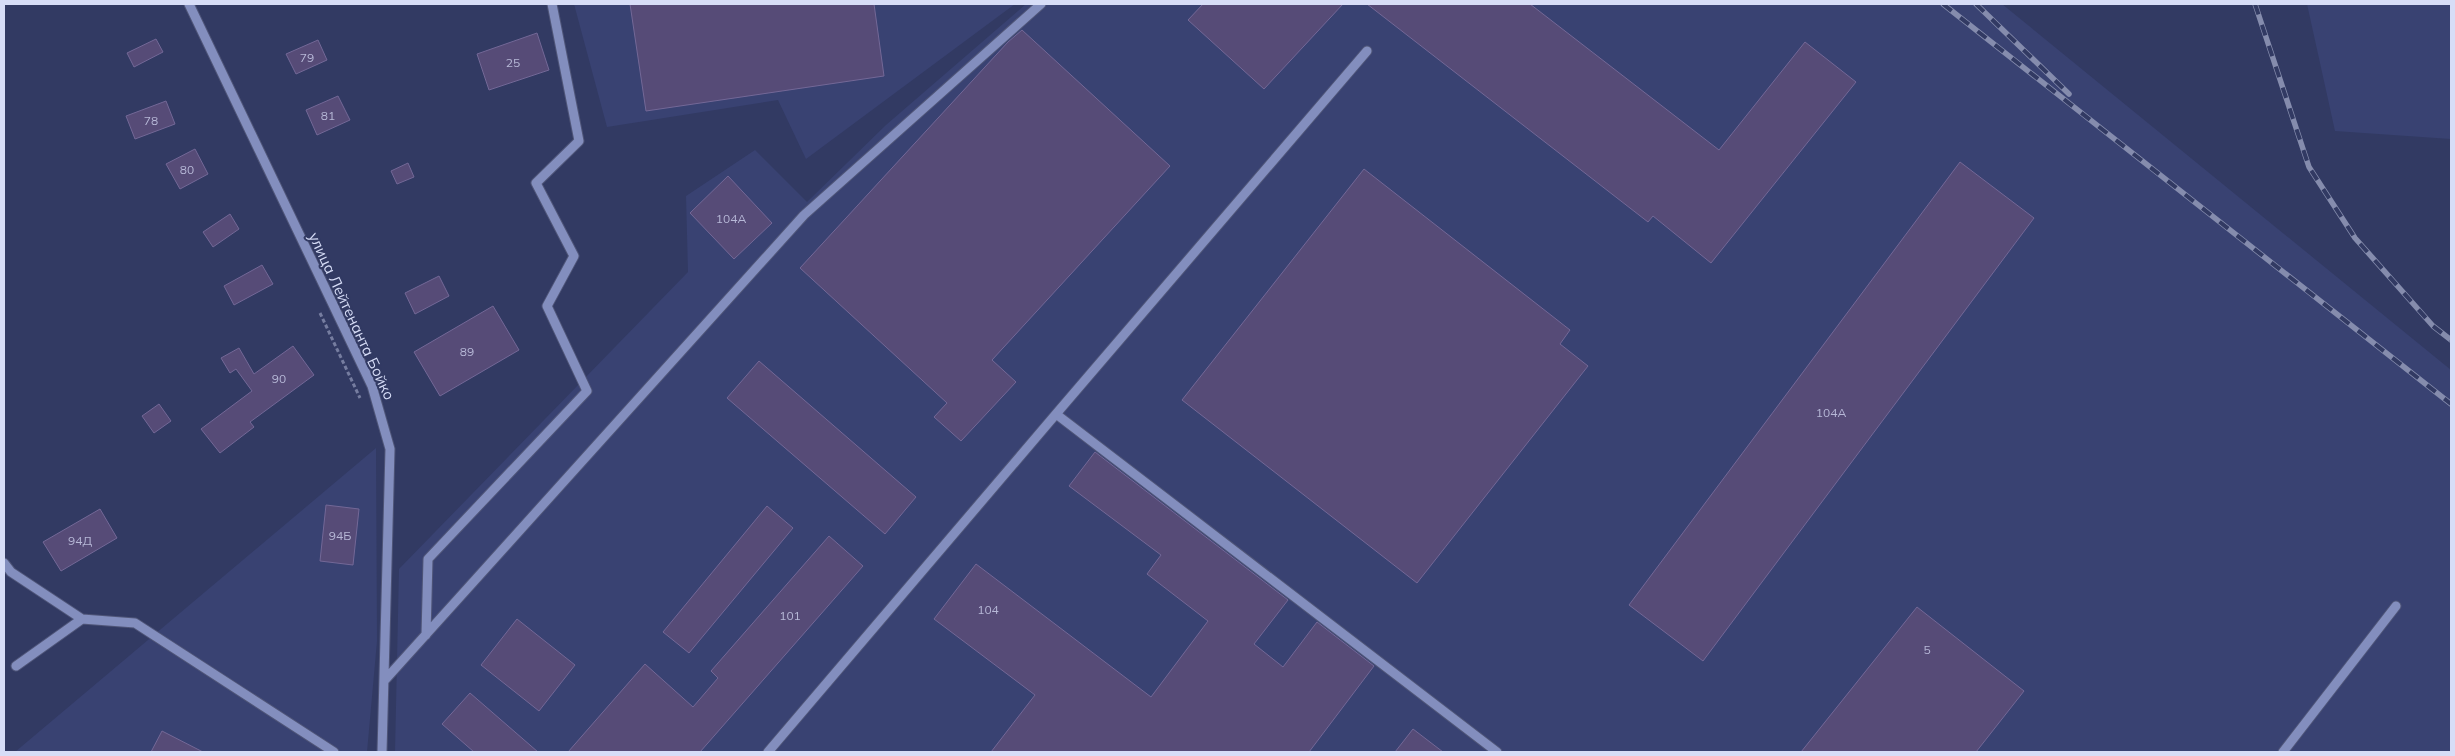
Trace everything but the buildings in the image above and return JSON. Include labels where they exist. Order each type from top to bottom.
[{"type":"street","name":"улица Лейтенанта Бойко","points":[[189,4],[372,386],[385,423],[390,449],[382,752]]},
{"type":"street","points":[[426,635],[428,558],[588,391],[547,306],[574,256],[536,183],[579,141],[552,4]]},
{"type":"street","points":[[384,681],[804,215],[1041,4]]},
{"type":"street","points":[[768,752],[1367,51]]},
{"type":"street","points":[[1056,414],[1497,752]]},
{"type":"street","points":[[4,563],[11,572],[82,619],[135,623],[334,752]]},
{"type":"street","points":[[2283,752],[2396,606]]},
{"type":"street","points":[[16,666],[82,619]]},
{"type":"path","points":[[318,308],[363,403]]},
{"type":"shaded area","points":[[574,4],[1015,4],[806,159],[778,100],[607,127]]},
{"type":"shaded area","points":[[1026,4],[2002,4],[2451,370],[2451,752],[395,752],[399,569],[688,272],[686,196],[755,150],[807,202],[886,125]]},
{"type":"shaded area","points":[[2307,4],[2451,4],[2451,139],[2335,131]]},
{"type":"shaded area","points":[[376,448],[377,641],[367,752],[15,752]]},
{"type":"railway","points":[[1943,4],[2451,404]]},
{"type":"railway","points":[[1976,4],[2069,94]]},
{"type":"railway","points":[[2255,4],[2309,167],[2355,238],[2433,326],[2451,340]]}]
